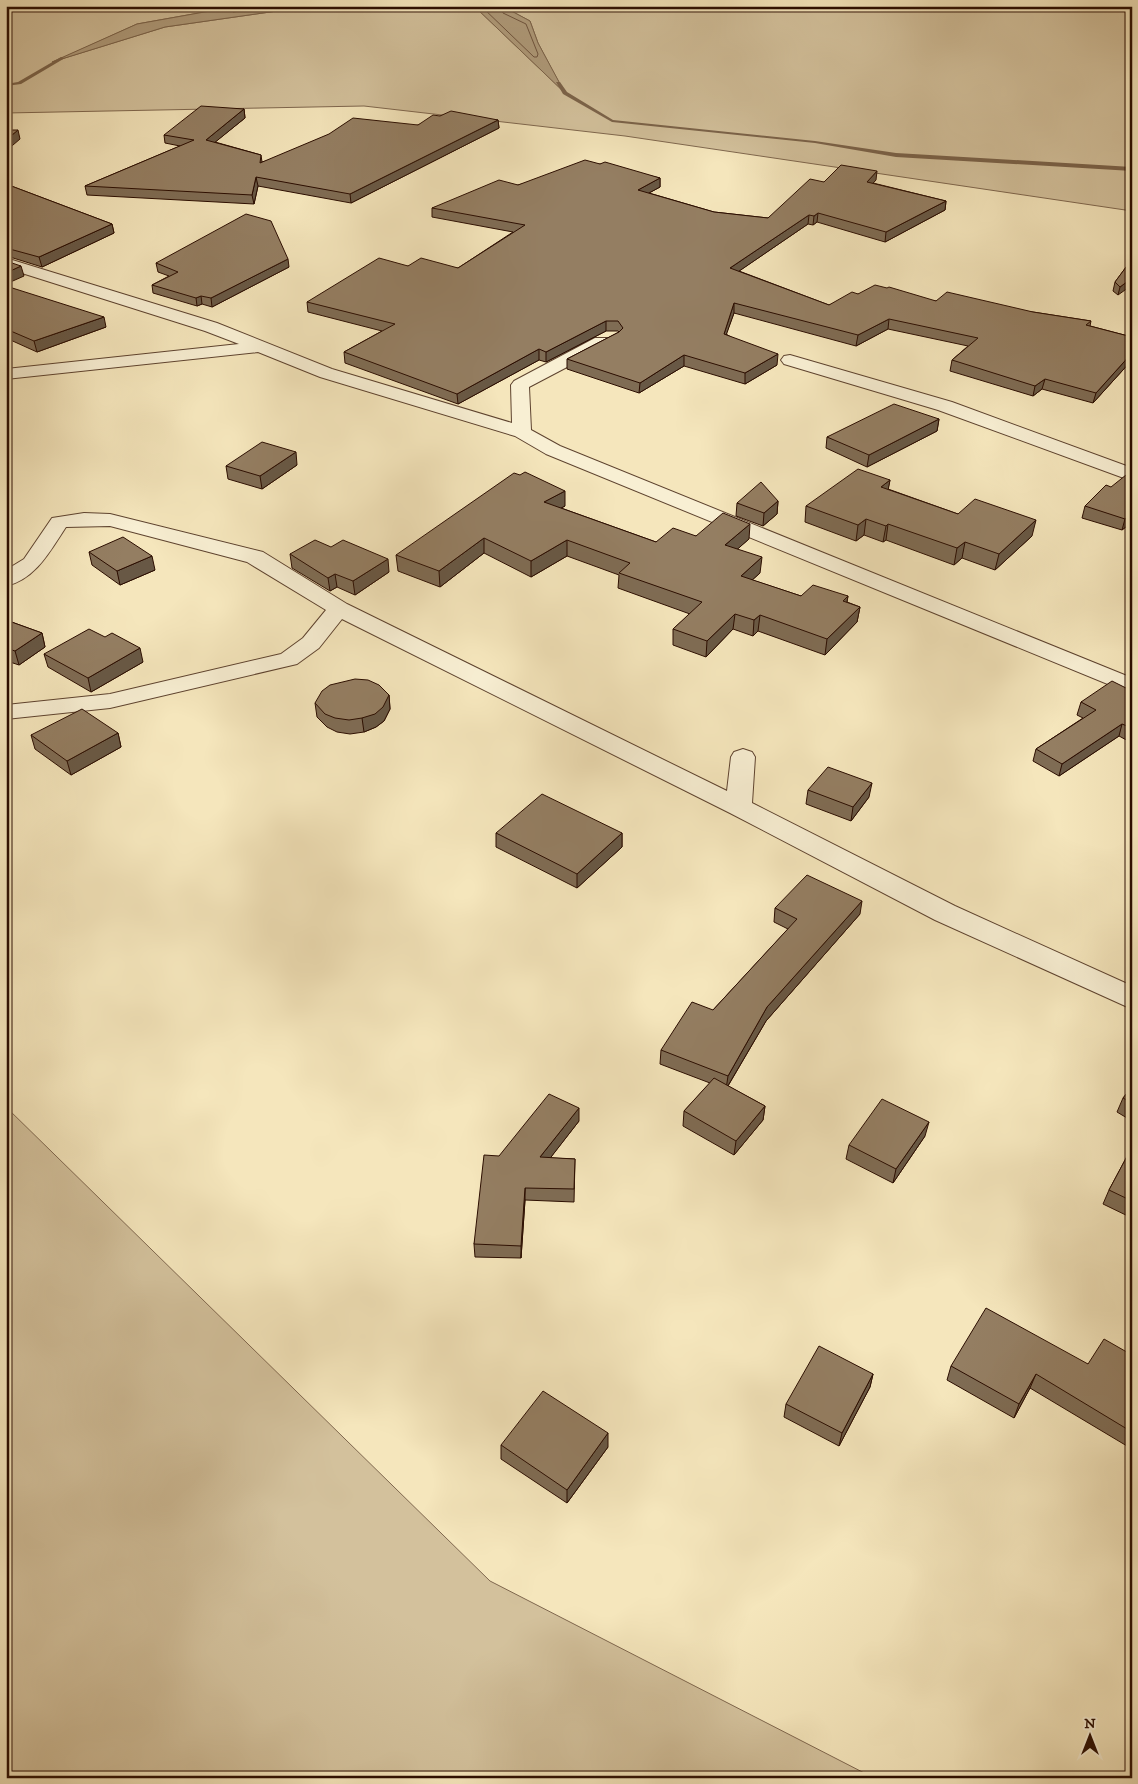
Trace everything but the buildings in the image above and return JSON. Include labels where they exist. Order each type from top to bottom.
[{"type":"street","points":[[9,264],[211,327],[326,373],[522,432],[553,450],[1132,687]]},
{"type":"street","points":[[522,432],[520,385],[612,337]]},
{"type":"street","points":[[6,374],[208,354],[260,346]]},
{"type":"street","points":[[790,360],[945,406],[1132,475]]},
{"type":"street","points":[[6,580],[32,563],[59,522],[84,519],[110,520],[255,557],[339,609],[739,807],[945,913],[1132,998]]},
{"type":"street","points":[[6,712],[110,701],[288,659],[311,643],[339,609]]},
{"type":"street","points":[[739,807],[743,757]]},
{"type":"shaded area","points":[[6,6],[238,6],[137,24],[58,60],[165,27],[312,6],[474,6],[564,92],[538,43],[530,21],[502,6],[1132,6],[1132,211],[625,136],[364,106],[6,113]]},
{"type":"shaded area","points":[[6,1107],[490,1581],[874,1778],[6,1778]]},
{"type":"water","points":[[238,6],[312,6],[165,27],[52,62],[137,24]]},
{"type":"water","points":[[474,6],[502,6],[530,21],[538,43],[565,93]]},
{"type":"waterway","points":[[6,85],[19,83],[63,58]]},
{"type":"waterway","points":[[558,83],[565,93],[612,121],[815,142],[896,155],[1132,169]]}]
